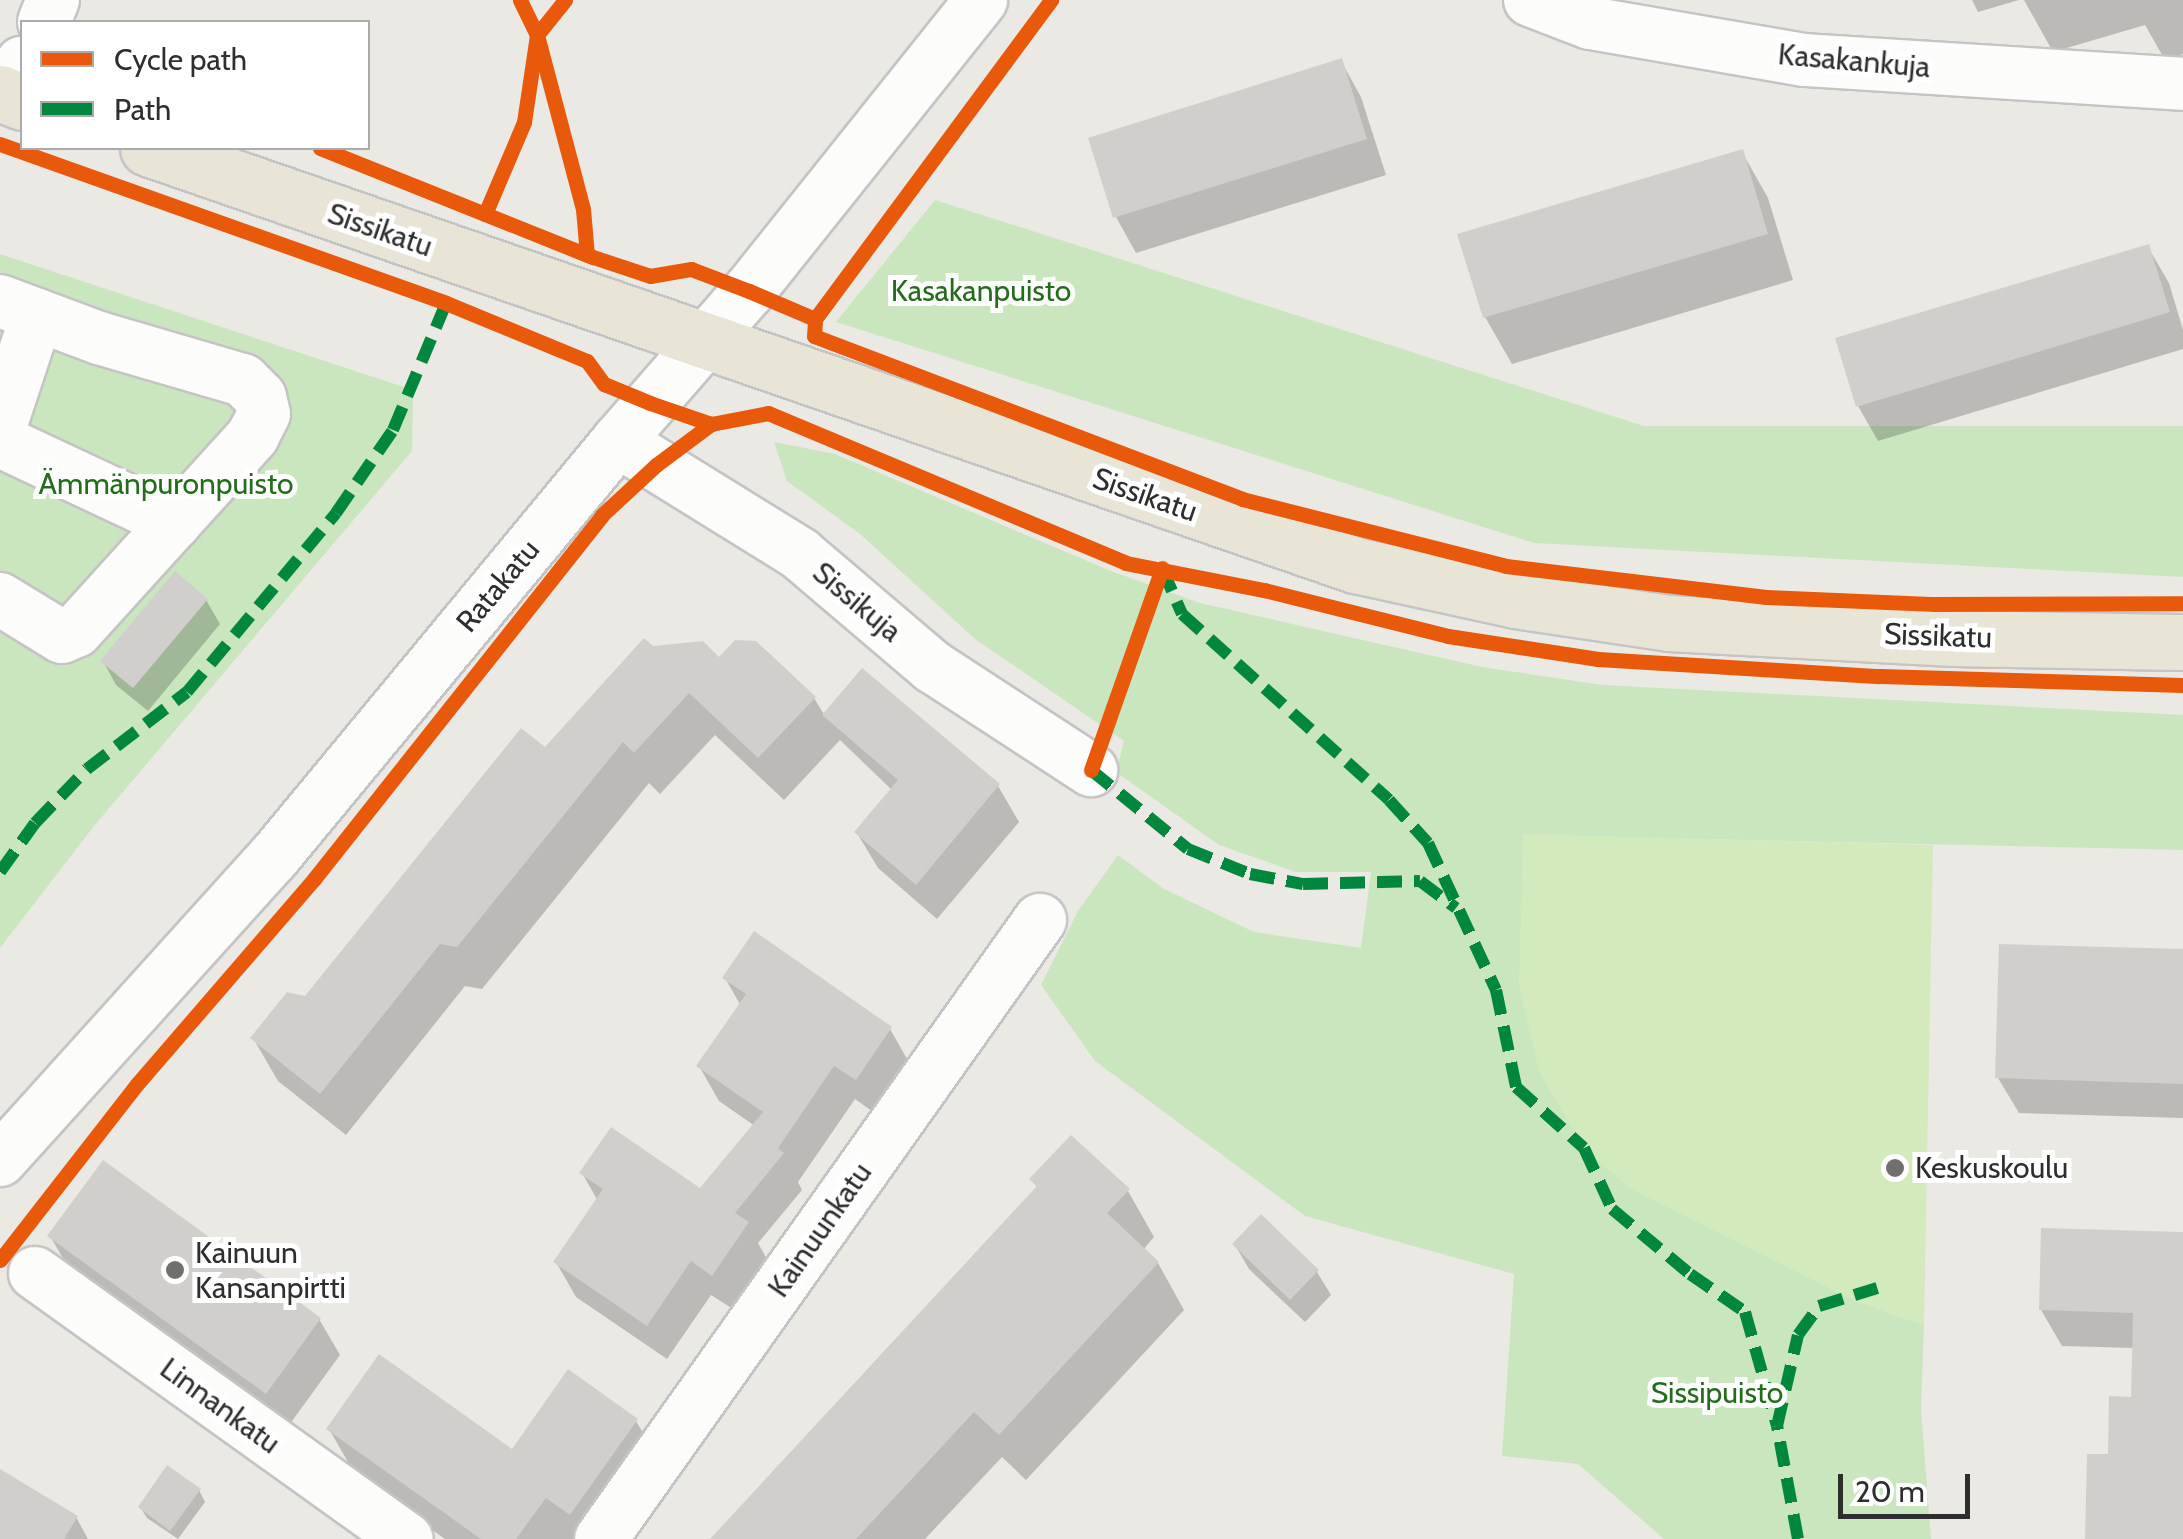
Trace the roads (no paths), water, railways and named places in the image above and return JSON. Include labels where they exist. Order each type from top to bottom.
[{"type":"main road","name":"Sissikatu","points":[[154,150],[1354,565],[1515,600],[1668,624],[1954,638],[2183,642]]},
{"type":"street","name":"Ratakatu","points":[[0,1160],[274,857],[704,342],[981,0]]},
{"type":"street","name":"Kasakankuja","points":[[1530,0],[1590,23],[1805,60],[2183,84]]},
{"type":"street","points":[[0,427],[18,308],[243,380],[260,397],[264,414],[253,436],[76,631],[62,636],[48,631],[0,599]]},
{"type":"street","points":[[0,441],[175,523]]},
{"type":"street","name":"Sissikuja","points":[[618,441],[800,554],[933,666],[1091,770]]},
{"type":"street","name":"Kainuunkatu","points":[[601,1539],[1040,920]]},
{"type":"street","name":"Linnankatu","points":[[35,1272],[406,1539]]},
{"type":"place","name":"Keskuskoulu","points":[[1895,1168]]},
{"type":"place","name":"Kainuun Kansanpirtti","points":[[175,1270]]},
{"type":"park label","name":"Kasakanpuisto","points":[[981,291]]},
{"type":"park label","name":"Ämmänpuronpuisto","points":[[166,484]]},
{"type":"park label","name":"Sissipuisto","points":[[1717,1393]]}]
